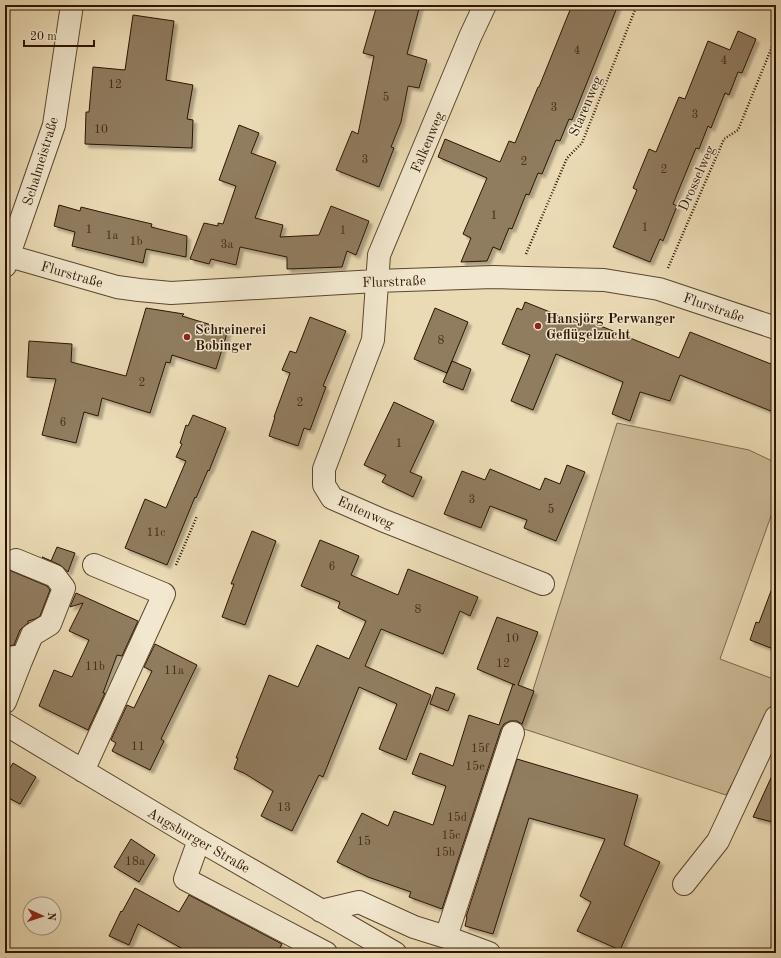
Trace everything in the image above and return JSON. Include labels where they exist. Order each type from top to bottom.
[{"type":"street","name":"Schalmeistraße","points":[[7,261],[54,125],[72,5]]},
{"type":"street","name":"Falkenweg","points":[[376,281],[379,255],[485,5]]},
{"type":"street","name":"Flurstraße","points":[[7,261],[117,287],[171,293],[376,281],[493,277],[604,280],[659,288],[776,328]]},
{"type":"street","name":"Entenweg","points":[[376,281],[373,340],[324,470],[324,485],[332,498],[382,520],[543,584]]},
{"type":"street","points":[[5,702],[17,659],[32,635],[50,624],[64,588],[55,576],[16,560]]},
{"type":"street","points":[[83,771],[164,594],[94,565]]},
{"type":"street","points":[[684,884],[718,841],[776,717]]},
{"type":"street","name":"Augsburger Straße","points":[[5,724],[321,911],[370,948],[395,953]]},
{"type":"street","points":[[446,937],[513,733]]},
{"type":"street","points":[[199,840],[186,879],[326,953]]},
{"type":"street","points":[[321,911],[359,902],[414,927],[489,953]]},
{"type":"path","name":"Starenweg","points":[[517,277],[567,158],[582,143],[637,5]]},
{"type":"path","name":"Drosselweg","points":[[659,288],[724,139],[738,130],[776,37]]},
{"type":"path","points":[[176,565],[197,516]]},
{"type":"shaded area","points":[[617,423],[749,450],[772,461],[776,471],[776,502],[720,659],[776,680],[776,700],[726,795],[521,728]]},
{"type":"building","points":[[377,5],[420,5],[407,54],[427,60],[419,88],[408,86],[401,122],[391,147],[394,148],[379,187],[336,170],[352,131],[358,134],[374,56],[363,53]]},
{"type":"building","points":[[572,5],[618,5],[572,120],[569,119],[560,141],[556,140],[542,174],[538,173],[529,195],[526,194],[512,229],[509,228],[500,250],[493,247],[487,261],[461,262],[471,238],[463,234],[487,178],[438,157],[445,139],[500,162],[509,141],[515,143]]},
{"type":"building","points":[[133,15],[174,21],[166,80],[193,85],[187,119],[193,120],[192,148],[85,144],[86,112],[89,112],[93,67],[125,70]]},
{"type":"building","points":[[738,31],[756,39],[742,73],[738,72],[729,95],[725,93],[711,128],[708,126],[699,149],[696,148],[673,204],[677,206],[663,241],[660,239],[650,262],[613,247],[637,190],[633,188],[649,149],[656,152],[679,97],[685,99],[708,41],[730,50]]},
{"type":"building","points":[[239,125],[259,133],[251,153],[276,162],[255,218],[283,225],[280,237],[319,235],[331,206],[369,221],[356,255],[347,251],[342,267],[287,269],[287,257],[240,247],[236,265],[211,259],[209,264],[190,259],[204,223],[218,226],[218,223],[223,224],[236,186],[219,180]]},
{"type":"building","points":[[59,205],[80,211],[81,207],[152,224],[151,227],[187,236],[186,257],[146,249],[143,263],[72,246],[75,232],[54,226]]},
{"type":"building","points":[[525,302],[570,320],[571,316],[590,324],[591,322],[679,358],[690,332],[776,366],[776,413],[680,375],[670,401],[640,392],[630,421],[612,414],[623,382],[556,354],[533,410],[511,401],[530,355],[502,344],[517,308],[522,310]]},
{"type":"building","points":[[146,308],[184,314],[182,316],[228,330],[216,369],[172,355],[170,363],[166,362],[150,413],[102,398],[98,416],[84,412],[76,443],[42,435],[56,379],[27,377],[29,341],[72,344],[71,362],[126,376]]},
{"type":"building","points":[[435,308],[468,322],[447,373],[414,359]]},
{"type":"building","points":[[310,317],[346,331],[323,386],[326,387],[310,430],[304,428],[298,446],[269,436],[274,417],[290,373],[282,370],[290,351],[296,353]]},
{"type":"building","points":[[452,361],[471,369],[463,390],[443,382]]},
{"type":"building","points":[[394,402],[434,421],[410,472],[422,477],[413,497],[382,482],[386,475],[364,465]]},
{"type":"building","points":[[193,415],[226,428],[209,471],[208,470],[196,498],[195,497],[167,565],[125,548],[145,499],[166,508],[186,461],[176,457],[182,444],[180,443],[186,425],[188,426]]},
{"type":"building","points":[[567,465],[585,472],[556,541],[524,528],[527,520],[490,506],[481,528],[444,514],[462,471],[485,480],[490,469],[540,490],[545,478],[560,484]]},
{"type":"building","points":[[252,531],[276,541],[245,625],[222,617],[234,584],[231,584]]},
{"type":"building","points":[[320,540],[359,556],[351,575],[398,595],[408,569],[478,597],[470,616],[460,611],[443,654],[381,629],[365,666],[431,695],[406,760],[379,749],[397,704],[359,687],[323,777],[319,775],[292,831],[261,816],[273,791],[244,773],[234,769],[238,758],[236,758],[269,675],[298,687],[317,645],[349,659],[366,621],[338,608],[340,602],[301,586]]},
{"type":"building","points":[[57,547],[75,553],[68,572],[60,565],[51,561]]},
{"type":"building","points":[[9,570],[47,586],[50,590],[40,616],[28,621],[28,623],[20,630],[14,645],[8,646],[5,649],[5,581]]},
{"type":"building","points":[[774,583],[776,583],[776,650],[750,640],[756,622],[759,623]]},
{"type":"building","points":[[76,593],[138,621],[122,656],[117,655],[103,693],[105,693],[88,730],[39,706],[54,670],[72,677],[89,640],[69,631],[83,603],[70,607]]},
{"type":"building","points":[[497,617],[538,632],[518,685],[534,691],[522,724],[517,721],[510,721],[504,724],[501,729],[442,909],[409,897],[411,892],[368,877],[337,862],[362,813],[388,826],[394,811],[433,825],[446,786],[412,774],[420,753],[453,766],[469,715],[499,725],[513,684],[477,669]]},
{"type":"building","points":[[155,644],[197,665],[161,739],[164,741],[150,770],[112,751],[116,743],[111,740],[127,705],[134,708],[152,671],[144,667]]},
{"type":"building","points":[[436,687],[455,694],[448,711],[430,704]]},
{"type":"building","points":[[517,759],[638,795],[624,845],[660,862],[620,950],[577,931],[591,902],[580,896],[605,839],[529,818],[493,934],[465,926],[466,917]]},
{"type":"building","points":[[13,763],[36,777],[20,804],[5,796],[5,777]]},
{"type":"building","points":[[776,767],[776,823],[753,817]]},
{"type":"building","points":[[131,839],[155,855],[139,882],[114,867]]},
{"type":"building","points":[[135,888],[179,912],[189,895],[282,944],[277,953],[190,953],[138,924],[129,945],[109,936],[121,911],[122,912]]},
{"type":"place","name":"Hansjörg Perwanger Geflügelzucht","points":[[538,326]]},
{"type":"place","name":"Schreinerei Bobinger","points":[[187,337]]}]
